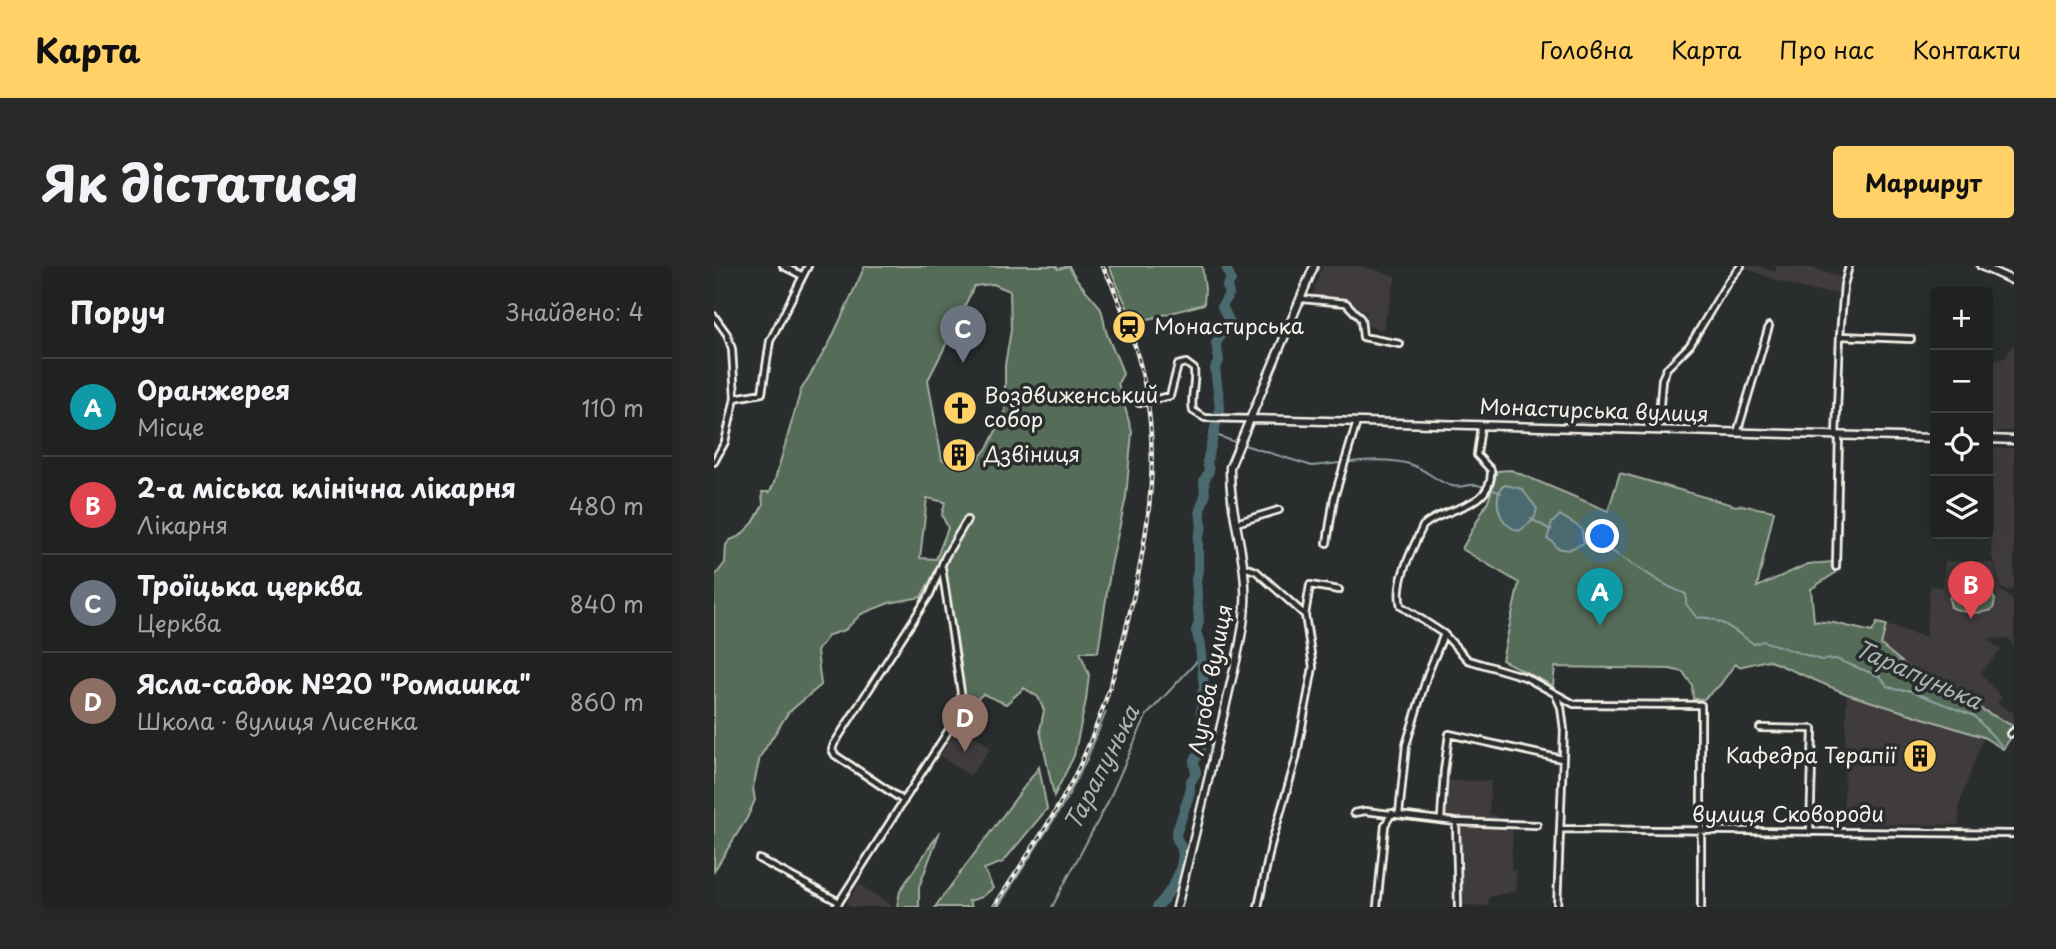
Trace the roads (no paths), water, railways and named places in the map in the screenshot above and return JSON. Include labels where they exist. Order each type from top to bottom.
[{"type":"street","points":[[783,266],[803,276]]},
{"type":"street","points":[[735,398],[762,393],[770,341],[807,266]]},
{"type":"street","name":"Лугова вулиця","points":[[1177,907],[1237,652],[1245,605],[1244,567],[1230,488],[1230,467],[1314,266]]},
{"type":"street","points":[[1658,430],[1662,379],[1667,368],[1690,345],[1729,280],[1741,266]]},
{"type":"street","points":[[1836,567],[1840,336],[1844,285],[1849,266]]},
{"type":"street","points":[[1981,266],[2014,281]]},
{"type":"street","points":[[1302,299],[1346,303],[1361,319],[1363,337],[1399,344]]},
{"type":"street","points":[[714,462],[725,442],[735,398],[732,349],[716,318]]},
{"type":"street","points":[[714,329],[716,318]]},
{"type":"street","points":[[1737,433],[1769,326]]},
{"type":"street","points":[[1840,336],[1911,339]]},
{"type":"street","points":[[1139,403],[1170,396],[1178,365],[1186,363],[1194,369],[1195,374],[1191,401],[1193,411],[1209,418],[1252,419]]},
{"type":"street","name":"Монастирська вулиця","points":[[1252,419],[1930,438]]},
{"type":"street","points":[[1327,543],[1334,498],[1357,422]]},
{"type":"street","points":[[1481,425],[1478,455],[1491,470],[1489,488],[1473,502],[1429,520],[1423,526],[1402,578],[1399,600],[1401,606],[1444,634],[1468,660],[1525,677],[1574,704],[1701,705],[1701,907]]},
{"type":"street","points":[[1993,439],[2014,440]]},
{"type":"street","points":[[1236,523],[1279,510]]},
{"type":"street","points":[[904,801],[835,755],[832,750],[930,594],[945,556],[967,520]]},
{"type":"street","points":[[1244,567],[1256,571],[1305,615]]},
{"type":"street","points":[[760,859],[837,905],[957,717],[960,708],[960,685],[942,568]]},
{"type":"street","points":[[1258,907],[1271,845],[1296,759],[1312,667],[1305,615],[1310,585],[1339,590]]},
{"type":"street","points":[[1399,814],[1406,746],[1428,673],[1444,634]]},
{"type":"street","points":[[1556,695],[1564,720],[1557,907]]},
{"type":"street","points":[[1760,728],[1813,729],[1810,831]]},
{"type":"street","points":[[1441,820],[1449,734],[1562,760]]},
{"type":"street","points":[[1354,813],[1365,811],[1457,822],[1537,825]]},
{"type":"street","points":[[1377,907],[1385,825],[1392,813]]},
{"type":"street","points":[[1457,822],[1458,907]]},
{"type":"street","name":"вулиця Сковороди","points":[[1562,829],[2014,834]]},
{"type":"water","points":[[1506,485],[1522,489],[1537,509],[1534,520],[1519,531],[1507,524],[1498,507],[1501,487]]},
{"type":"water","points":[[1560,515],[1581,528],[1584,543],[1568,550],[1557,548],[1547,539],[1552,523]]},
{"type":"waterway","name":"Тарапунька","points":[[1157,907],[1179,873],[1183,857],[1176,834],[1190,792],[1190,783],[1196,773],[1194,762],[1201,748],[1201,696],[1204,688],[1196,631],[1199,622],[1196,580],[1198,539],[1202,526],[1200,510],[1205,496],[1204,481],[1209,471],[1207,462],[1220,407],[1215,368],[1219,361],[1216,343],[1230,323],[1222,306],[1229,294],[1227,286],[1231,281],[1226,266]]},
{"type":"waterway","name":"Тарапунька","points":[[1213,434],[1235,442]]},
{"type":"waterway","name":"Тарапунька","points":[[1244,445],[1312,466],[1340,463]]},
{"type":"waterway","name":"Тарапунька","points":[[1350,462],[1402,462],[1452,486],[1484,487]]},
{"type":"waterway","name":"Тарапунька","points":[[1493,490],[1501,493]]},
{"type":"waterway","name":"Тарапунька","points":[[1531,519],[1551,530]]},
{"type":"waterway","name":"Тарапунька","points":[[1598,546],[1608,549],[1660,582],[1686,594],[1686,604],[1697,618],[1719,622],[1754,644],[1763,641],[1821,660],[1836,659],[1881,677],[1887,686],[1908,690],[1974,716],[2002,746]]},
{"type":"waterway","name":"Тарапунька","points":[[1052,907],[1107,804],[1146,716],[1201,657]]},
{"type":"waterway","points":[[998,907],[1065,802],[1087,759],[1106,712]]},
{"type":"railway","points":[[994,907],[1060,803],[1095,730],[1119,655],[1145,537],[1152,462],[1145,387],[1136,349],[1122,309],[1102,266]]},
{"type":"place","name":"Монастирська","points":[[1129,327]]},
{"type":"place","name":"Троїцька церква","points":[[963,363]]},
{"type":"place","name":"Воздвиженський собор","points":[[960,408]]},
{"type":"place","name":"Дзвіниця","points":[[959,455]]},
{"type":"place","name":"2-а міська клінічна лікарня","points":[[1971,619]]},
{"type":"place","name":"Оранжерея","points":[[1600,626]]},
{"type":"place","name":"Ясла-садок №20 \"Ромашка\"","points":[[965,752]]},
{"type":"place","name":"Кафедра Терапії","points":[[1920,756]]}]
